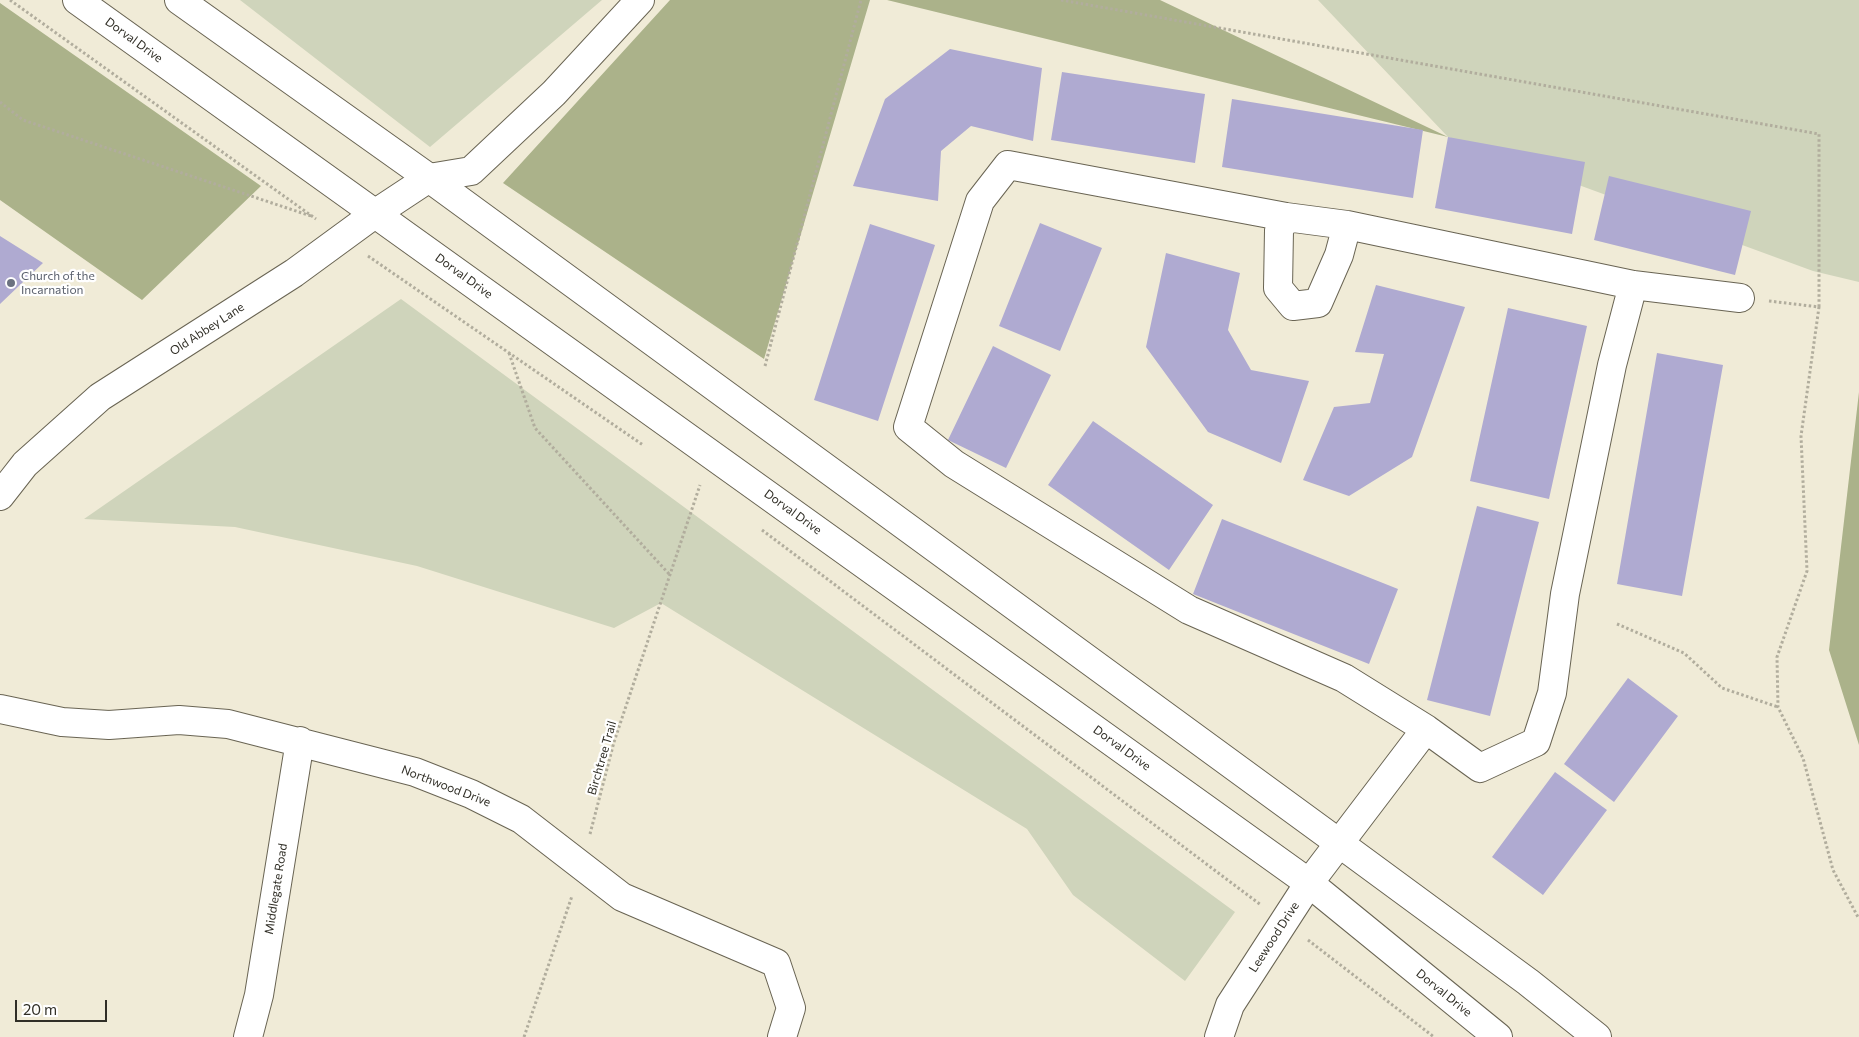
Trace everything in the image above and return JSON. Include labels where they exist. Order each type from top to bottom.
[{"type":"main road","name":"Dorval Drive","points":[[78,0],[1309,883],[1498,1037]]},
{"type":"main road","points":[[179,0],[429,178],[1339,842],[1528,982],[1597,1037]]},
{"type":"main road","points":[[429,178],[471,170],[554,93],[640,0]]},
{"type":"main road","points":[[1632,285],[1612,365],[1565,594],[1552,693],[1536,742],[1480,768],[1426,730],[1344,678],[1189,610],[954,464],[908,427],[980,201],[1008,165],[1286,217],[1347,225],[1632,285],[1740,298]]},
{"type":"main road","name":"Old Abbey Lane","points":[[0,496],[24,464],[100,397],[294,273],[376,213],[429,178]]},
{"type":"main road","points":[[1286,217],[1278,230],[1278,288],[1293,306],[1318,303],[1339,255],[1347,225]]},
{"type":"main road","name":"Northwood Drive","points":[[0,709],[62,722],[109,725],[179,720],[228,724],[415,772],[471,794],[521,819],[622,897],[776,963],[791,1008],[782,1037]]},
{"type":"main road","name":"Leewood Drive","points":[[1219,1037],[1230,1005],[1309,883],[1426,730]]},
{"type":"main road","name":"Middlegate Road","points":[[248,1037],[259,994],[300,741]]},
{"type":"path","points":[[10,0],[342,238],[644,446]]},
{"type":"path","points":[[766,366],[861,0]]},
{"type":"path","points":[[1061,0],[1819,134],[1819,307],[1801,436],[1807,571],[1777,657],[1778,707],[1803,758],[1832,870],[1859,919]]},
{"type":"path","points":[[0,102],[23,120],[314,217]]},
{"type":"path","points":[[1740,298],[1819,307]]},
{"type":"path","points":[[508,352],[535,428],[670,575]]},
{"type":"path","points":[[692,479],[707,490]]},
{"type":"path","name":"Birchtree Trail","points":[[524,1037],[582,865],[614,742],[700,485]]},
{"type":"path","points":[[761,530],[1434,1037]]},
{"type":"path","points":[[1617,624],[1684,653],[1722,688],[1778,707]]},
{"type":"green space","points":[[240,0],[602,0],[430,147]]},
{"type":"green space","points":[[670,0],[870,0],[764,359],[503,183]]},
{"type":"green space","points":[[887,0],[1160,0],[1448,137]]},
{"type":"green space","points":[[1318,0],[1859,0],[1859,282],[1813,271],[1448,137]]},
{"type":"green space","points":[[0,3],[261,186],[142,300],[0,200]]},
{"type":"green space","points":[[401,299],[1235,912],[1185,981],[1073,895],[1027,829],[661,603],[614,628],[417,566],[235,527],[84,519]]},
{"type":"green space","points":[[1859,392],[1859,745],[1829,650]]},
{"type":"building","points":[[950,49],[1042,68],[1033,141],[971,126],[941,151],[938,201],[853,186],[885,99]]},
{"type":"building","points":[[1062,72],[1205,94],[1195,163],[1051,140]]},
{"type":"building","points":[[1232,99],[1423,130],[1413,198],[1222,167]]},
{"type":"building","points":[[1448,137],[1585,162],[1572,234],[1435,208]]},
{"type":"building","points":[[1609,176],[1751,211],[1735,275],[1594,240]]},
{"type":"building","points":[[1040,223],[1102,248],[1060,351],[999,326]]},
{"type":"building","points":[[870,224],[935,245],[878,421],[814,400]]},
{"type":"building","name":"Church of the Incarnation","points":[[0,236],[43,263],[0,304]]},
{"type":"building","points":[[1166,253],[1240,273],[1228,330],[1251,370],[1309,381],[1281,463],[1208,432],[1146,347]]},
{"type":"building","points":[[1376,285],[1465,307],[1412,457],[1349,496],[1303,480],[1334,407],[1370,403],[1384,354],[1355,352]]},
{"type":"building","points":[[1508,308],[1587,326],[1549,499],[1470,481]]},
{"type":"building","points":[[993,346],[1051,375],[1006,468],[948,440]]},
{"type":"building","points":[[1657,353],[1723,365],[1682,596],[1617,584]]},
{"type":"building","points":[[1093,421],[1213,505],[1169,570],[1048,485]]},
{"type":"building","points":[[1477,506],[1539,522],[1490,716],[1427,700]]},
{"type":"building","points":[[1222,519],[1398,589],[1369,664],[1193,594]]},
{"type":"building","points":[[1628,678],[1678,716],[1614,802],[1564,764]]},
{"type":"building","points":[[1555,772],[1607,810],[1543,895],[1492,857]]},
{"type":"place","name":"Church of the Incarnation","points":[[11,283]]}]
